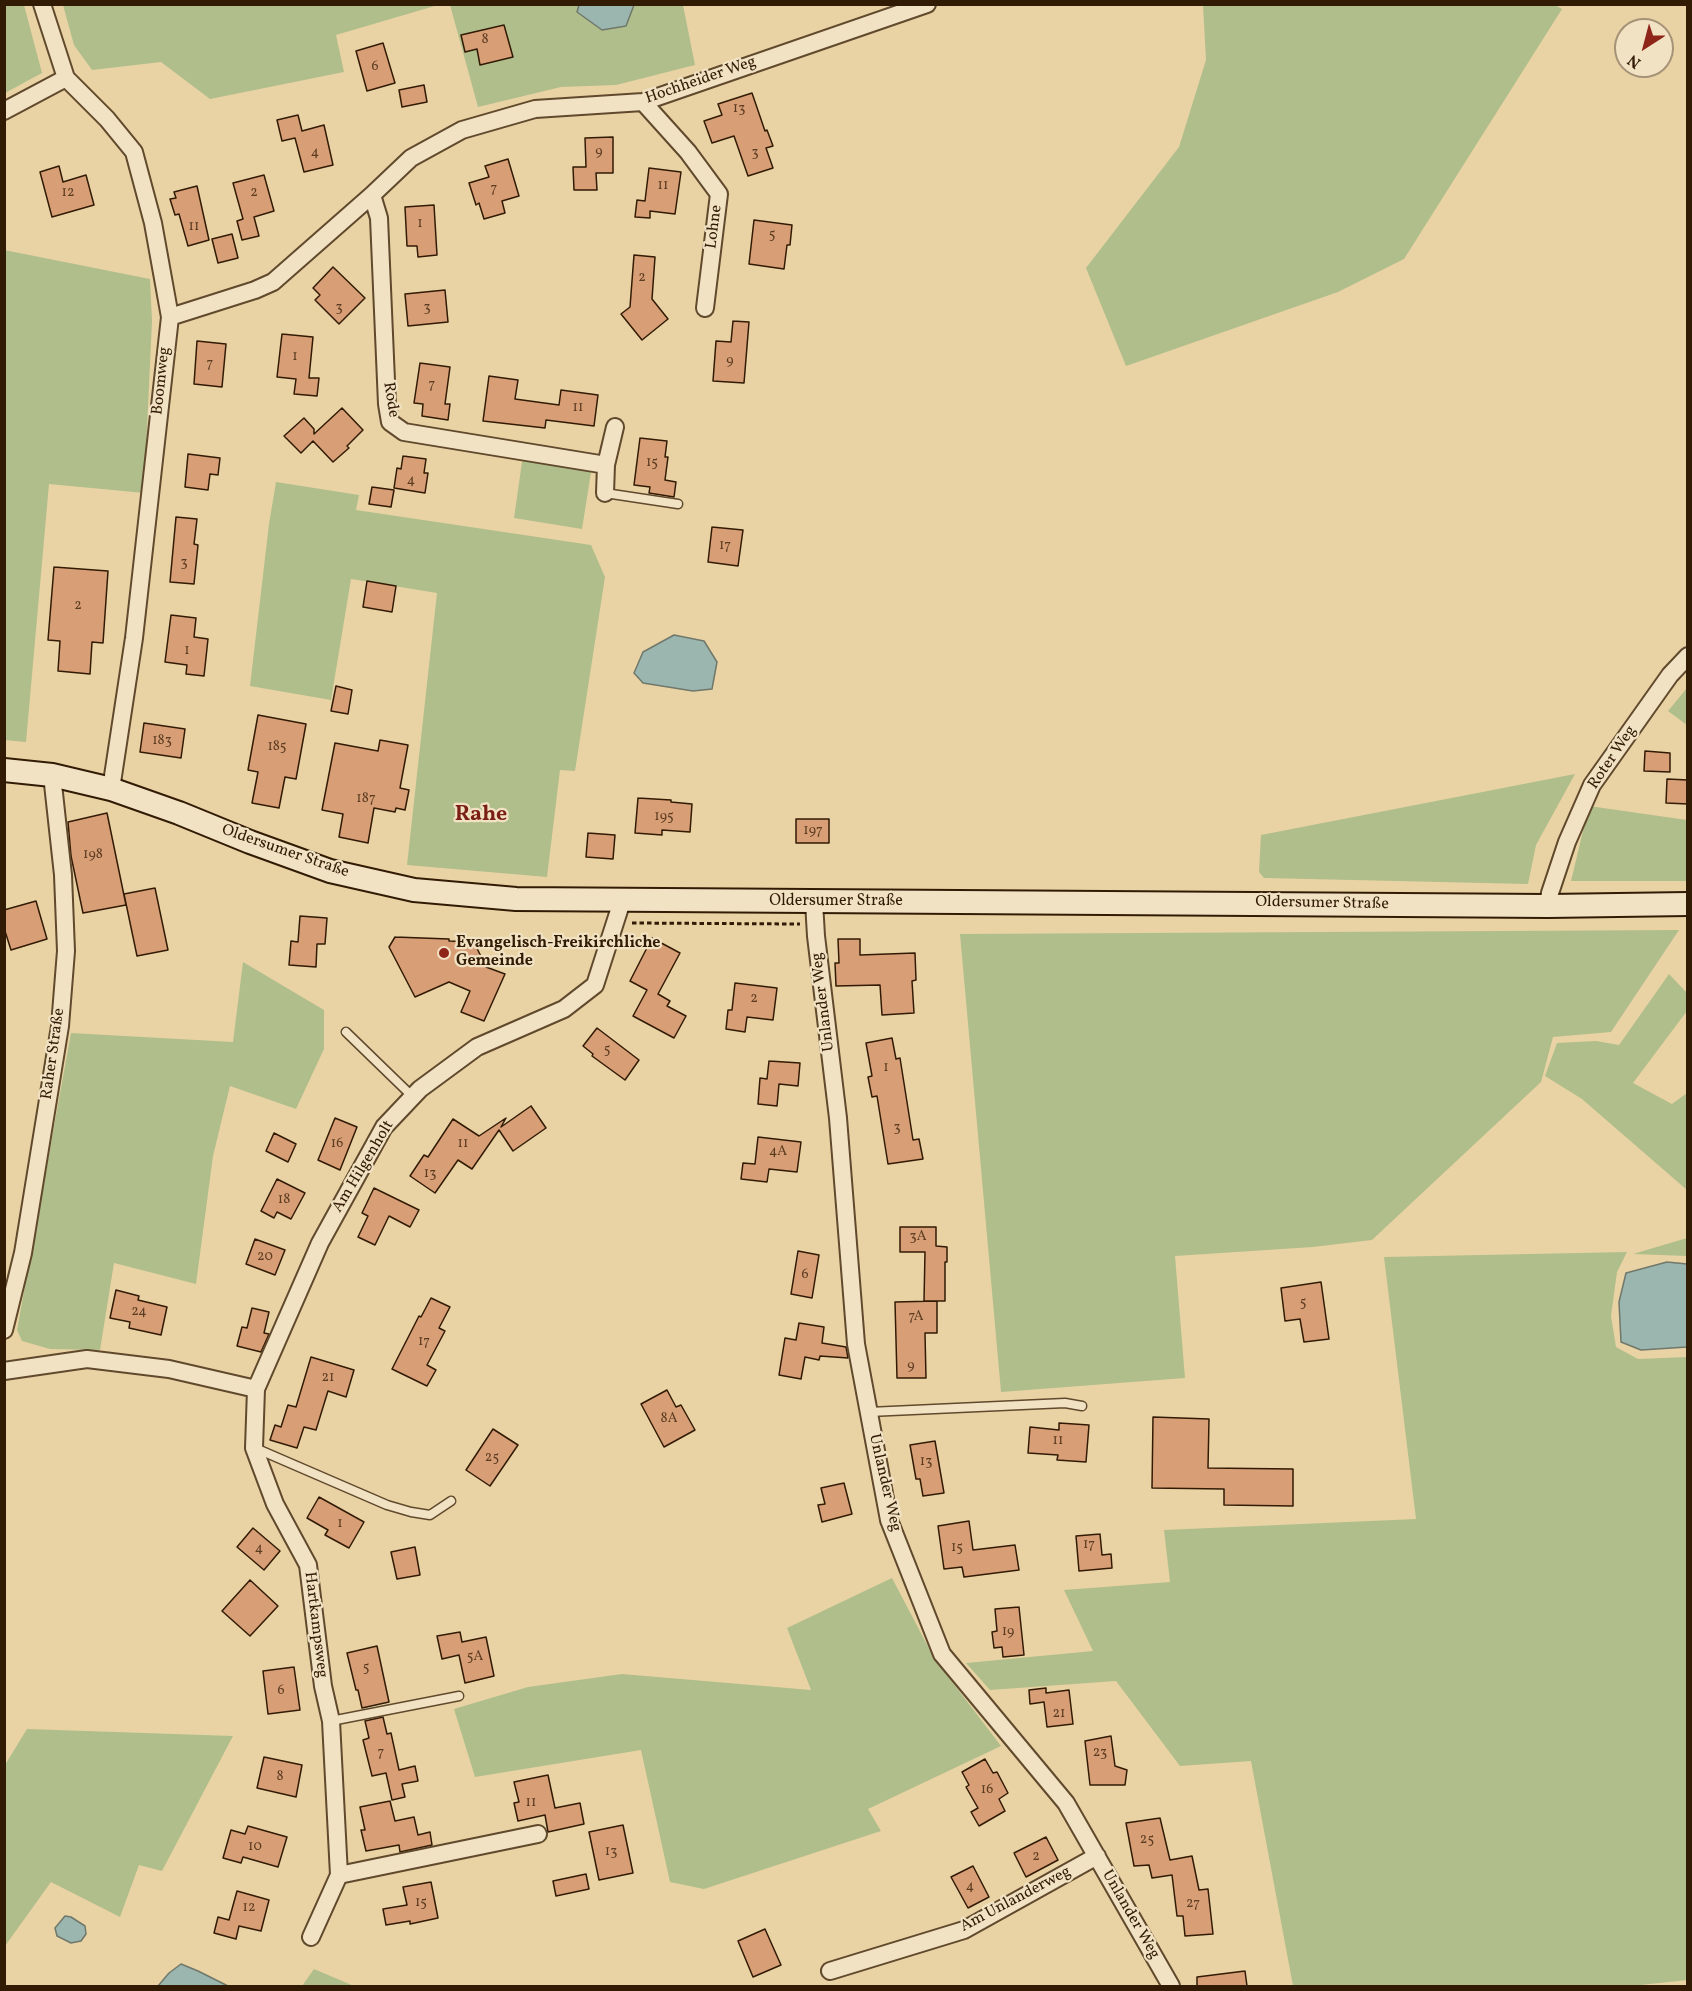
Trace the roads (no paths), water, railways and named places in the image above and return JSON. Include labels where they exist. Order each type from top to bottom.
[{"type":"main road","name":"Oldersumer Straße","points":[[4,770],[52,775],[111,789],[330,871],[414,890],[516,900],[622,901],[815,913],[1052,902],[1548,906],[1688,904]]},
{"type":"street","name":"Boomweg","points":[[42,4],[66,78],[107,119],[134,152],[153,223],[170,317],[134,638],[111,789]]},
{"type":"street","name":"Hochheider Weg","points":[[170,317],[273,282],[411,158],[462,130],[535,109],[643,102],[927,4]]},
{"type":"street","points":[[4,111],[66,78]]},
{"type":"street","name":"Lohne","points":[[643,102],[688,152],[719,194],[705,308]]},
{"type":"street","name":"Rode","points":[[372,195],[379,218],[387,404],[390,422],[404,432],[606,465]]},
{"type":"street","points":[[605,493],[606,465],[615,427]]},
{"type":"street","name":"Roter Weg","points":[[1548,906],[1567,842],[1592,785],[1670,675],[1688,656]]},
{"type":"street","name":"Raher Straße","points":[[4,1330],[24,1241],[60,1026],[65,962],[63,875],[52,775]]},
{"type":"street","name":"Am Hilgenholt","points":[[256,1389],[320,1243],[384,1127],[420,1089],[477,1047],[564,1009],[595,985],[622,901]]},
{"type":"street","name":"Unlander Weg","points":[[815,913],[838,1118],[856,1344],[889,1520],[942,1654],[1066,1803],[1171,1986]]},
{"type":"street","points":[[4,1371],[87,1359],[169,1369],[256,1389]]},
{"type":"street","name":"Hartkampsweg","points":[[256,1389],[254,1448],[275,1504],[308,1565],[323,1686],[331,1721],[339,1875],[311,1937]]},
{"type":"street","points":[[339,1875],[538,1834]]},
{"type":"street","name":"Am Unlanderweg","points":[[830,1971],[964,1930],[1097,1856]]},
{"type":"lane","points":[[605,493],[678,504]]},
{"type":"lane","points":[[346,1032],[413,1097]]},
{"type":"lane","points":[[869,1412],[1065,1403],[1082,1406]]},
{"type":"lane","points":[[254,1448],[411,1512],[430,1515],[451,1501]]},
{"type":"lane","points":[[331,1721],[459,1696]]},
{"type":"water","points":[[579,4],[634,5],[626,26],[602,30],[577,12]]},
{"type":"water","points":[[674,635],[704,641],[717,662],[712,689],[693,691],[643,683],[634,673],[643,652]]},
{"type":"water","points":[[1667,1262],[1687,1264],[1687,1347],[1641,1350],[1621,1342],[1619,1302],[1626,1273]]},
{"type":"water","points":[[65,1916],[85,1926],[86,1934],[81,1941],[71,1943],[57,1936],[55,1928]]},
{"type":"water","points":[[181,1964],[198,1971],[228,1986],[158,1986]]},
{"type":"place","name":"Evangelisch-Freikirchliche Gemeinde","points":[[444,953]]},
{"type":"district","name":"Rahe","points":[[481,816]]}]
